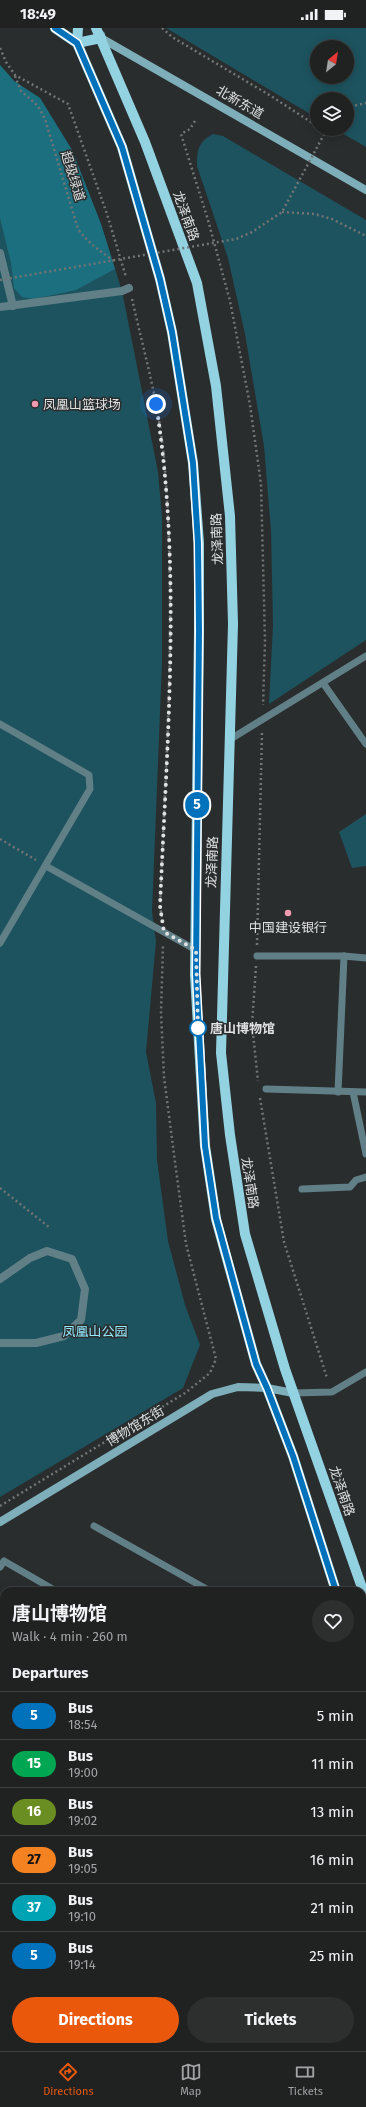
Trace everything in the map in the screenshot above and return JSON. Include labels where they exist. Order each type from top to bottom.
[{"type":"main road","points":[[55,28],[77,43],[101,33],[96,28]]},
{"type":"main road","name":"龙泽南路","points":[[78,28],[77,43],[122,147],[160,279],[172,332],[193,463],[198,543],[199,630],[196,950],[200,1086],[205,1146],[216,1218],[256,1364],[267,1388],[293,1456],[335,1587]]},
{"type":"main road","name":"龙泽南路","points":[[101,33],[145,142],[197,283],[216,386],[230,516],[233,624],[221,1053],[230,1135],[245,1234],[285,1369],[361,1587]]},
{"type":"street","name":"北新东道","points":[[101,33],[366,190]]},
{"type":"street","points":[[0,253],[13,306]]},
{"type":"street","points":[[0,307],[122,292],[129,288]]},
{"type":"street","points":[[0,1279],[30,1258],[46,1251],[72,1260],[85,1289],[81,1320],[64,1336],[36,1343],[0,1343]]},
{"type":"street","name":"博物馆东街","points":[[0,1522],[212,1394],[238,1386],[267,1388],[293,1393]]},
{"type":"lane","points":[[229,740],[366,656]]},
{"type":"lane","points":[[323,683],[366,744]]},
{"type":"lane","points":[[0,724],[89,775],[90,789],[0,943]]},
{"type":"lane","points":[[46,866],[196,950]]},
{"type":"lane","points":[[257,956],[344,956],[366,958]]},
{"type":"lane","points":[[338,1092],[344,956]]},
{"type":"lane","points":[[262,1090],[366,1092]]},
{"type":"lane","points":[[353,1092],[366,1154]]},
{"type":"lane","points":[[302,1189],[350,1187],[356,1180],[366,1177]]},
{"type":"lane","points":[[293,1393],[332,1392],[366,1372]]},
{"type":"lane","points":[[94,1526],[203,1587]]},
{"type":"lane","points":[[0,1567],[4,1561],[49,1587]]},
{"type":"path","points":[[162,28],[172,37],[271,96],[310,121]]},
{"type":"path","points":[[0,48],[6,62],[15,75],[68,104],[107,214],[129,288],[154,391],[164,457],[169,531],[169,667],[160,906],[164,932],[161,1012],[164,1077],[186,1244],[216,1359],[210,1374],[185,1393],[0,1506]]},
{"type":"path","name":"超级绿道","points":[[15,75],[20,91],[38,106],[45,119],[78,229],[85,240],[114,260]]},
{"type":"path","points":[[354,106],[366,103]]},
{"type":"path","points":[[0,280],[236,239],[252,232],[282,212],[323,136]]},
{"type":"path","points":[[282,212],[314,214],[332,219],[366,236]]},
{"type":"path","points":[[0,839],[46,866]]},
{"type":"path","points":[[257,956],[252,1024],[258,1083]]},
{"type":"path","points":[[262,1090],[284,1242],[327,1378]]},
{"type":"path","points":[[0,1188],[49,1227]]},
{"type":"green space","points":[[166,28],[366,28],[366,147],[347,136],[354,136],[354,92],[310,92],[310,114]]},
{"type":"green space","name":"凤凰山公园","points":[[0,65],[14,81],[40,98],[72,150],[101,224],[122,291],[158,472],[162,517],[162,663],[152,912],[156,941],[146,1052],[156,1103],[157,1160],[168,1241],[185,1305],[200,1345],[183,1388],[0,1497]]},
{"type":"green space","points":[[213,134],[223,136],[366,220],[366,640],[269,704],[273,625],[271,530],[264,446],[245,334],[228,258],[197,166],[197,155],[201,143]]},
{"type":"green space","points":[[366,814],[366,866],[352,868],[339,832]]},
{"type":"shaded area","points":[[0,65],[14,81],[40,98],[72,150],[101,224],[115,269],[76,290],[34,299],[22,297],[14,288],[11,263],[0,218]]},
{"type":"bus line","name":"5","points":[[55,28],[77,43],[122,147],[160,279],[172,332],[193,463],[198,543],[199,630],[196,974],[200,1086],[205,1146],[216,1218],[256,1364],[267,1388],[293,1456],[335,1587]]},
{"type":"place","name":"凤凰山篮球场","points":[[35,404]]},
{"type":"place","name":"中国建设银行","points":[[288,913]]},
{"type":"place","name":"唐山博物馆","points":[[198,1028]]},
{"type":"route","points":[[156,404],[164,457],[169,539],[169,667],[160,906],[164,932],[196,950],[198,1028]]}]
